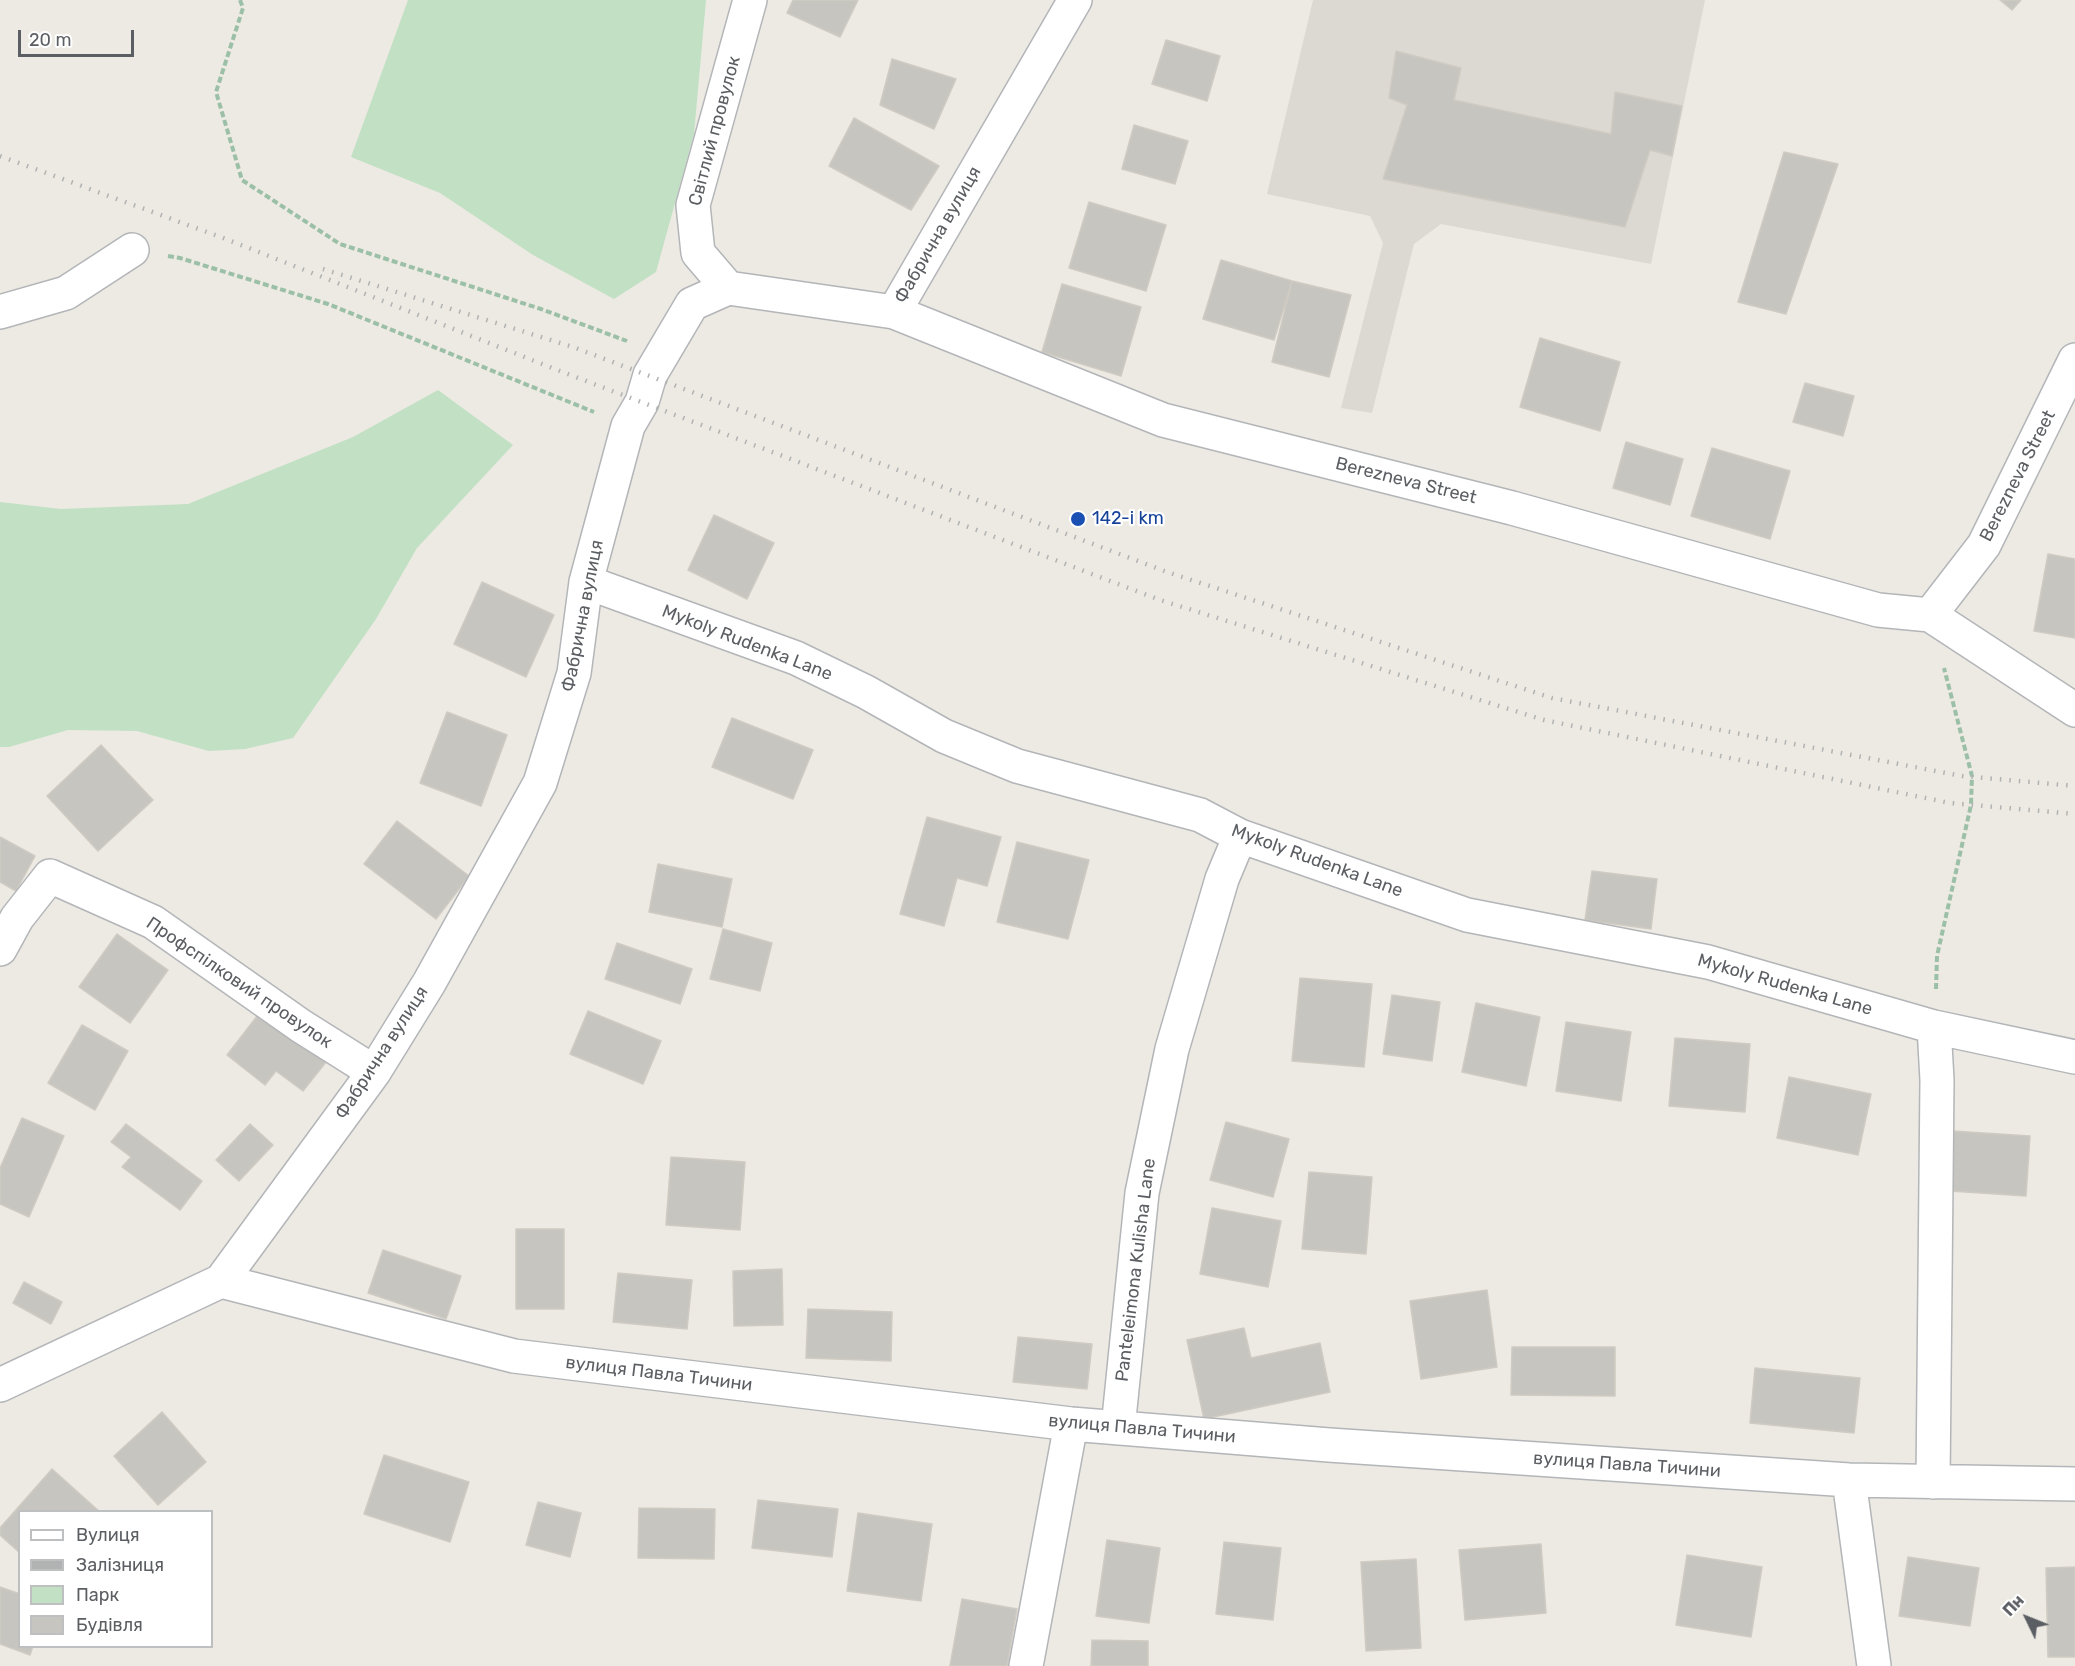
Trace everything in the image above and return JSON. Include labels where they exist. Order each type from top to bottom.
[{"type":"street","name":"Світлий провулок","points":[[728,288],[698,253],[693,205],[750,0]]},
{"type":"street","name":"Фабрична вулиця","points":[[0,1385],[221,1281],[374,1072],[429,982],[540,783],[574,673],[586,582],[628,426],[642,402],[650,375],[692,304],[728,288],[894,312],[1075,0]]},
{"type":"street","points":[[0,312],[66,293],[132,250]]},
{"type":"street","name":"Berezneva Street","points":[[894,312],[1163,420],[1512,508],[1878,610],[1930,615],[2075,710]]},
{"type":"street","name":"Berezneva Street","points":[[1930,615],[1984,545],[2075,360]]},
{"type":"street","name":"Mykoly Rudenka Lane","points":[[586,582],[796,658],[866,692],[944,736],[1017,766],[1200,815],[1240,836],[1467,915],[1708,962],[1934,1027],[2075,1057]]},
{"type":"street","name":"Panteleimona Kulisha Lane","points":[[1118,1428],[1142,1193],[1172,1049],[1222,879],[1240,836]]},
{"type":"street","name":"Профспілковий провулок","points":[[0,949],[17,918],[50,876],[153,922],[301,1026],[374,1072]]},
{"type":"street","points":[[1933,1482],[1937,1091],[1934,1027]]},
{"type":"street","name":"вулиця Павла Тичини","points":[[221,1281],[514,1356],[1071,1424],[1340,1446],[1849,1480],[2075,1484]]},
{"type":"street","points":[[1026,1666],[1071,1424]]},
{"type":"street","points":[[1849,1480],[1874,1666]]},
{"type":"path","points":[[240,0],[243,8],[216,92],[242,180],[340,244],[541,309],[662,354]]},
{"type":"path","points":[[132,250],[180,258],[328,304],[628,426]]},
{"type":"path","points":[[1930,615],[1972,776],[1971,805],[1937,956],[1934,1027]]},
{"type":"shaded area","points":[[1313,0],[1705,0],[1651,264],[1441,224],[1414,244],[1372,413],[1341,408],[1383,243],[1370,216],[1267,194]]},
{"type":"green space","points":[[408,0],[706,0],[694,134],[656,272],[614,299],[533,255],[440,193],[351,157]]},
{"type":"green space","points":[[438,390],[513,445],[417,548],[376,619],[293,738],[245,749],[209,751],[137,731],[68,730],[9,747],[0,747],[0,502],[61,509],[188,504],[353,437]]},
{"type":"building","points":[[793,0],[858,0],[840,37],[787,13]]},
{"type":"building","points":[[2000,0],[2021,0],[2012,10]]},
{"type":"building","points":[[1166,40],[1220,56],[1207,101],[1152,84]]},
{"type":"building","points":[[1396,51],[1461,68],[1454,100],[1611,134],[1615,92],[1682,106],[1672,156],[1650,150],[1625,227],[1383,179],[1407,105],[1389,98]]},
{"type":"building","points":[[892,59],[956,79],[934,129],[880,105]]},
{"type":"building","points":[[854,118],[939,166],[911,210],[829,166]]},
{"type":"building","points":[[1134,125],[1188,141],[1175,184],[1122,169]]},
{"type":"building","points":[[1784,152],[1838,164],[1786,314],[1738,302]]},
{"type":"building","points":[[1089,202],[1166,225],[1146,291],[1069,268]]},
{"type":"building","points":[[1221,260],[1292,281],[1274,340],[1203,319]]},
{"type":"building","points":[[1292,281],[1351,295],[1329,377],[1272,362]]},
{"type":"building","points":[[1062,284],[1141,307],[1121,376],[1042,352]]},
{"type":"building","points":[[1540,338],[1620,362],[1600,431],[1520,407]]},
{"type":"building","points":[[1805,383],[1854,396],[1843,436],[1793,422]]},
{"type":"building","points":[[1626,442],[1683,459],[1670,505],[1613,488]]},
{"type":"building","points":[[1712,448],[1790,471],[1770,539],[1691,516]]},
{"type":"building","points":[[714,515],[774,543],[747,599],[688,570]]},
{"type":"building","points":[[2048,554],[2075,559],[2075,638],[2034,631]]},
{"type":"building","points":[[482,582],[554,615],[526,677],[454,644]]},
{"type":"building","points":[[447,712],[507,735],[481,806],[420,783]]},
{"type":"building","points":[[732,718],[813,750],[793,799],[712,767]]},
{"type":"building","points":[[101,745],[153,800],[98,851],[47,796]]},
{"type":"building","points":[[927,817],[1001,837],[987,886],[957,878],[944,926],[900,914]]},
{"type":"building","points":[[397,821],[469,876],[436,919],[364,864]]},
{"type":"building","points":[[0,837],[35,856],[16,891],[0,882]]},
{"type":"building","points":[[1017,842],[1089,860],[1068,939],[997,922]]},
{"type":"building","points":[[658,864],[732,879],[722,927],[649,912]]},
{"type":"building","points":[[1592,871],[1657,879],[1651,929],[1585,920]]},
{"type":"building","points":[[723,929],[772,943],[760,991],[710,979]]},
{"type":"building","points":[[117,934],[168,970],[130,1023],[79,987]]},
{"type":"building","points":[[617,943],[692,969],[680,1004],[605,979]]},
{"type":"building","points":[[1300,978],[1372,984],[1364,1067],[1292,1061]]},
{"type":"building","points":[[1392,995],[1440,1002],[1432,1061],[1383,1054]]},
{"type":"building","points":[[1476,1003],[1540,1017],[1526,1086],[1462,1072]]},
{"type":"building","points":[[261,1011],[326,1062],[303,1091],[276,1071],[265,1085],[227,1055]]},
{"type":"building","points":[[588,1011],[661,1041],[643,1084],[570,1054]]},
{"type":"building","points":[[1566,1022],[1631,1032],[1621,1101],[1556,1091]]},
{"type":"building","points":[[82,1025],[128,1051],[95,1110],[48,1083]]},
{"type":"building","points":[[1675,1038],[1750,1044],[1745,1112],[1669,1106]]},
{"type":"building","points":[[1789,1077],[1871,1094],[1858,1155],[1777,1138]]},
{"type":"building","points":[[22,1118],[64,1136],[29,1217],[0,1204],[0,1168]]},
{"type":"building","points":[[1226,1122],[1289,1139],[1273,1197],[1210,1180]]},
{"type":"building","points":[[126,1124],[202,1181],[180,1210],[122,1167],[131,1157],[111,1142]]},
{"type":"building","points":[[250,1124],[273,1145],[239,1181],[216,1160]]},
{"type":"building","points":[[1953,1131],[2030,1136],[2026,1196],[1950,1191]]},
{"type":"building","points":[[671,1157],[745,1162],[740,1230],[666,1225]]},
{"type":"building","points":[[1309,1172],[1372,1177],[1366,1254],[1302,1249]]},
{"type":"building","points":[[1212,1208],[1281,1221],[1268,1287],[1200,1274]]},
{"type":"building","points":[[516,1229],[564,1229],[564,1309],[516,1309]]},
{"type":"building","points":[[383,1250],[461,1276],[446,1319],[368,1293]]},
{"type":"building","points":[[782,1269],[783,1325],[734,1326],[733,1271]]},
{"type":"building","points":[[618,1273],[692,1280],[687,1329],[613,1322]]},
{"type":"building","points":[[24,1282],[62,1302],[51,1324],[13,1303]]},
{"type":"building","points":[[1487,1290],[1497,1367],[1421,1379],[1410,1301]]},
{"type":"building","points":[[808,1309],[892,1312],[891,1361],[806,1358]]},
{"type":"building","points":[[1244,1328],[1251,1358],[1320,1343],[1330,1392],[1204,1419],[1187,1340]]},
{"type":"building","points":[[1018,1337],[1092,1344],[1087,1389],[1013,1382]]},
{"type":"building","points":[[1512,1347],[1615,1347],[1615,1396],[1511,1395]]},
{"type":"building","points":[[1755,1368],[1860,1378],[1854,1433],[1750,1423]]},
{"type":"building","points":[[162,1412],[206,1462],[158,1505],[114,1456]]},
{"type":"building","points":[[384,1455],[469,1482],[450,1542],[364,1514]]},
{"type":"building","points":[[52,1469],[98,1510],[18,1510],[18,1551],[0,1535],[0,1528]]},
{"type":"building","points":[[758,1500],[838,1509],[832,1557],[752,1548]]},
{"type":"building","points":[[538,1502],[581,1513],[570,1557],[526,1545]]},
{"type":"building","points":[[639,1508],[715,1509],[714,1559],[638,1558]]},
{"type":"building","points":[[858,1513],[932,1524],[921,1601],[847,1591]]},
{"type":"building","points":[[1107,1540],[1160,1548],[1149,1623],[1096,1616]]},
{"type":"building","points":[[1224,1542],[1281,1548],[1273,1620],[1216,1614]]},
{"type":"building","points":[[1541,1544],[1546,1613],[1465,1620],[1459,1550]]},
{"type":"building","points":[[1687,1555],[1762,1567],[1751,1637],[1676,1625]]},
{"type":"building","points":[[1908,1557],[1979,1568],[1970,1626],[1899,1616]]},
{"type":"building","points":[[1416,1559],[1421,1648],[1366,1651],[1361,1562]]},
{"type":"building","points":[[2075,1567],[2075,1657],[2048,1657],[2046,1568]]},
{"type":"building","points":[[0,1587],[18,1593],[18,1648],[32,1648],[30,1655],[0,1644]]},
{"type":"building","points":[[962,1599],[1017,1609],[1007,1666],[950,1666]]},
{"type":"building","points":[[1092,1640],[1148,1641],[1148,1666],[1091,1666]]},
{"type":"railway","points":[[0,156],[226,239],[560,371],[1160,600],[1544,720],[1950,803],[2075,814]]},
{"type":"railway","points":[[323,269],[573,347],[1167,572],[1552,698],[1962,776],[2075,786]]},
{"type":"place","name":"142-i km","points":[[1078,519]]}]
